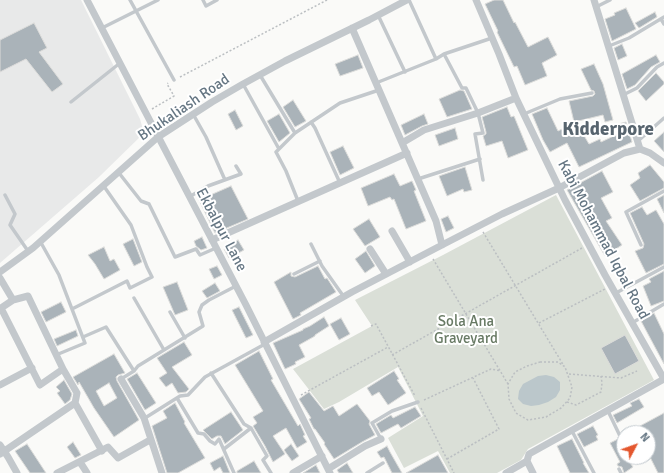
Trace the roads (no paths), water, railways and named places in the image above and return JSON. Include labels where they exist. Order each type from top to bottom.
[{"type":"street","name":"Ekbalpur Lane","points":[[87,0],[236,286],[329,471]]},
{"type":"street","name":"Bhukaliash Road","points":[[0,272],[40,241],[158,137],[243,84],[285,61],[408,0]]},
{"type":"street","name":"Kabi Mohammad Iqbal Road","points":[[476,0],[516,98],[559,188],[611,286],[664,379]]},
{"type":"street","points":[[595,3],[640,149]]},
{"type":"street","points":[[352,28],[436,221],[442,245]]},
{"type":"street","points":[[402,143],[424,130],[478,113],[516,98]]},
{"type":"street","points":[[264,343],[386,274],[559,188],[624,153],[640,149],[650,153],[664,163]]},
{"type":"street","points":[[212,240],[407,153]]},
{"type":"street","points":[[392,231],[410,262]]},
{"type":"street","points":[[370,249],[386,274]]},
{"type":"street","points":[[0,278],[13,300]]},
{"type":"street","points":[[63,369],[40,385],[1,308],[13,300],[28,296],[56,356],[77,393],[75,403],[102,451]]},
{"type":"street","points":[[0,385],[32,368]]},
{"type":"street","points":[[121,379],[144,418],[162,473]]},
{"type":"street","points":[[533,473],[527,461],[529,454],[664,379]]},
{"type":"street","points":[[17,473],[1,450],[75,403]]},
{"type":"street","points":[[329,471],[365,446],[380,439]]},
{"type":"street","points":[[58,473],[108,447],[118,458],[150,440]]},
{"type":"street","points":[[293,473],[322,456]]},
{"type":"street","points":[[506,473],[527,461]]},
{"type":"street","points":[[80,462],[87,473]]},
{"type":"lane","points":[[130,0],[174,80]]},
{"type":"lane","points":[[102,28],[158,0]]},
{"type":"lane","points":[[202,0],[206,6],[217,0]]},
{"type":"lane","points":[[408,0],[436,60]]},
{"type":"lane","points":[[595,3],[610,0]]},
{"type":"lane","points":[[378,15],[405,72]]},
{"type":"lane","points":[[608,47],[628,38],[662,18],[664,24]]},
{"type":"lane","points":[[299,202],[276,152],[295,133],[340,103],[378,87],[405,72],[436,60],[444,54],[492,38]]},
{"type":"lane","points":[[444,54],[462,88],[466,88],[478,113],[483,133],[475,134],[483,180]]},
{"type":"lane","points":[[71,102],[120,63]]},
{"type":"lane","points":[[623,95],[637,88],[657,67],[664,63]]},
{"type":"lane","points":[[260,75],[295,133]]},
{"type":"lane","points":[[243,84],[279,149]]},
{"type":"lane","points":[[524,114],[560,99],[592,93]]},
{"type":"lane","points":[[193,114],[206,137],[225,180]]},
{"type":"lane","points":[[638,142],[664,118]]},
{"type":"lane","points":[[311,122],[340,184]]},
{"type":"lane","points":[[418,179],[480,159]]},
{"type":"lane","points":[[189,197],[208,186],[241,174],[236,166]]},
{"type":"lane","points":[[118,172],[141,202],[149,204],[175,257],[196,249],[200,255],[216,248]]},
{"type":"lane","points":[[72,309],[127,281],[130,288],[152,277],[131,226],[103,186]]},
{"type":"lane","points":[[641,245],[626,212],[654,195],[664,191]]},
{"type":"lane","points":[[4,195],[14,214],[10,225],[28,251]]},
{"type":"lane","points":[[40,241],[59,275],[85,343],[56,356]]},
{"type":"lane","points":[[311,244],[320,261],[344,297]]},
{"type":"lane","points":[[294,274],[320,261]]},
{"type":"lane","points":[[615,293],[664,267]]},
{"type":"lane","points":[[121,379],[134,371],[138,366],[203,326],[199,312],[202,305],[236,286]]},
{"type":"lane","points":[[134,298],[164,350]]},
{"type":"lane","points":[[632,323],[664,304]]},
{"type":"lane","points":[[170,312],[185,338]]},
{"type":"lane","points":[[83,337],[106,327],[134,371]]},
{"type":"lane","points":[[144,418],[177,398],[188,395],[211,373],[264,343]]},
{"type":"lane","points":[[211,373],[244,424],[251,428],[267,456],[263,460],[271,473]]},
{"type":"lane","points":[[177,398],[198,433],[204,434],[215,444],[219,439],[234,473]]},
{"type":"lane","points":[[380,439],[372,423],[392,411],[418,402]]},
{"type":"lane","points":[[608,411],[616,428]]},
{"type":"lane","points":[[224,449],[251,428]]},
{"type":"lane","points":[[572,431],[594,473]]},
{"type":"lane","points":[[367,473],[383,463]]},
{"type":"lane","points":[[618,469],[621,473]]},
{"type":"district","name":"Kidderpore","points":[[608,130]]},
{"type":"park label","name":"Sola Ana Graveyard","points":[[466,330]]}]
